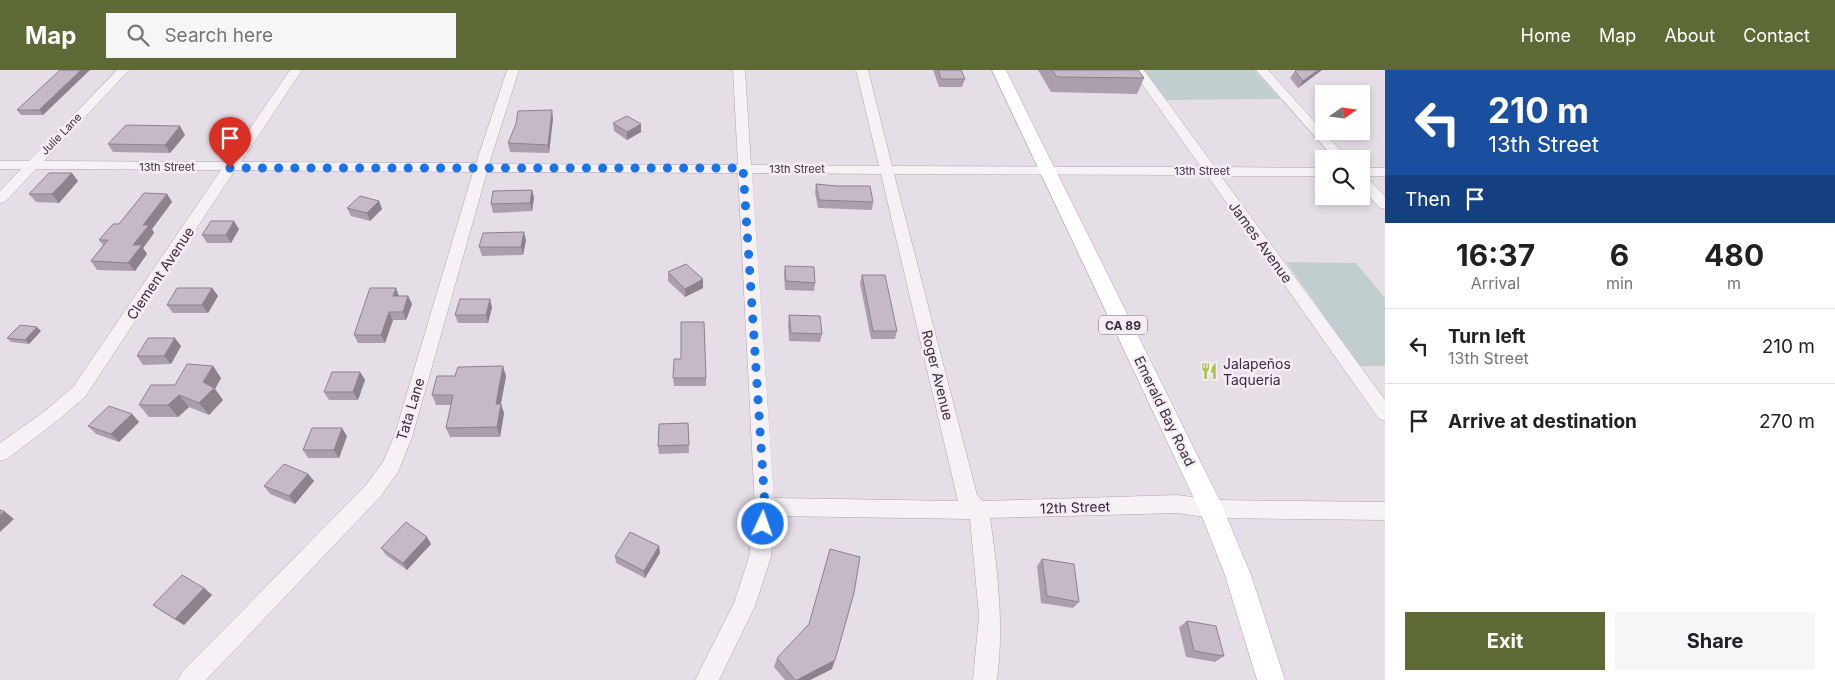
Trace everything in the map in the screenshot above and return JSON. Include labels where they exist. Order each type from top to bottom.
[{"type":"main road","name":"Emerald Bay Road","points":[[999,70],[1211,509],[1238,575],[1271,680]]},
{"type":"street","name":"Julie Lane","points":[[0,199],[123,70]]},
{"type":"street","name":"Clement Avenue","points":[[0,453],[51,416],[78,392],[296,70]]},
{"type":"street","name":"Tata Lane","points":[[190,680],[373,492],[391,466],[403,437],[481,168],[513,70]]},
{"type":"street","points":[[707,680],[744,606],[760,557],[765,507],[743,168],[739,70]]},
{"type":"street","name":"Roger Avenue","points":[[862,70],[968,500],[979,510],[989,576],[990,652],[985,680]]},
{"type":"street","name":"James Avenue","points":[[1138,70],[1385,414]]},
{"type":"street","points":[[1262,70],[1334,150]]},
{"type":"street","name":"13th Street","points":[[0,165],[230,168],[1047,170],[1105,177],[1210,171],[1315,172]]},
{"type":"street","points":[[1370,172],[1385,172]]},
{"type":"street","points":[[1370,189],[1385,205]]},
{"type":"street","name":"12th Street","points":[[765,507],[979,510],[1178,504],[1211,509],[1385,511]]},
{"type":"shaded area","points":[[1143,70],[1254,70],[1280,99],[1164,100]]},
{"type":"shaded area","points":[[1286,262],[1356,263],[1385,298],[1385,366],[1360,366]]},
{"type":"building","points":[[60,70],[81,70],[39,110],[17,110]]},
{"type":"building","points":[[938,70],[961,70],[965,79],[941,79]]},
{"type":"building","points":[[1052,70],[1138,70],[1144,78],[1057,77]]},
{"type":"building","points":[[1318,70],[1303,81],[1295,71]]},
{"type":"building","points":[[552,110],[548,145],[508,143],[516,124],[518,111]]},
{"type":"building","points":[[627,116],[641,124],[627,132],[613,123]]},
{"type":"building","points":[[126,125],[180,126],[165,145],[108,144]]},
{"type":"building","points":[[49,173],[72,173],[52,194],[29,194]]},
{"type":"building","points":[[816,184],[870,186],[873,202],[819,200]]},
{"type":"building","points":[[532,190],[530,203],[491,204],[493,191]]},
{"type":"building","points":[[144,193],[167,194],[143,225],[149,225],[133,245],[142,245],[128,263],[91,261],[108,240],[99,240],[113,224],[119,224]]},
{"type":"building","points":[[360,196],[379,201],[367,213],[347,208]]},
{"type":"building","points":[[211,221],[234,221],[226,235],[202,235]]},
{"type":"building","points":[[524,232],[521,247],[479,247],[483,233]]},
{"type":"building","points":[[686,264],[703,279],[685,289],[668,272]]},
{"type":"building","points":[[785,266],[814,267],[815,283],[786,281]]},
{"type":"building","points":[[862,275],[885,275],[897,331],[873,331]]},
{"type":"building","points":[[177,288],[212,288],[202,305],[167,305]]},
{"type":"building","points":[[370,288],[396,288],[393,296],[408,296],[403,312],[389,312],[381,335],[354,335]]},
{"type":"building","points":[[460,299],[490,299],[486,315],[455,315]]},
{"type":"building","points":[[789,315],[820,316],[822,334],[791,333]]},
{"type":"building","points":[[681,322],[704,322],[706,378],[673,378],[674,359],[681,359]]},
{"type":"building","points":[[20,325],[37,327],[25,340],[7,338]]},
{"type":"building","points":[[148,338],[175,338],[164,356],[137,356]]},
{"type":"building","points":[[187,364],[213,366],[203,382],[214,388],[199,403],[179,395],[168,405],[139,405],[151,385],[175,385]]},
{"type":"building","points":[[503,366],[496,404],[501,404],[497,427],[446,428],[453,395],[432,395],[437,376],[455,376],[458,367]]},
{"type":"building","points":[[332,372],[360,372],[353,392],[324,392]]},
{"type":"building","points":[[109,406],[132,414],[111,434],[88,426]]},
{"type":"building","points":[[688,423],[689,445],[658,446],[659,424]]},
{"type":"building","points":[[312,428],[342,428],[334,450],[303,450]]},
{"type":"building","points":[[284,464],[308,474],[289,496],[264,486]]},
{"type":"building","points":[[406,522],[427,537],[403,563],[381,548]]},
{"type":"building","points":[[630,532],[659,546],[644,571],[615,556]]},
{"type":"building","points":[[830,549],[860,557],[854,593],[835,660],[795,680],[777,658],[809,624]]},
{"type":"building","points":[[1042,559],[1074,564],[1079,602],[1047,596]]},
{"type":"building","points":[[182,575],[204,588],[175,619],[153,605]]},
{"type":"building","points":[[1187,621],[1216,626],[1224,656],[1194,651]]},
{"type":"place","name":"Jalapeños Taqueria","points":[[1209,371]]},
{"type":"route","points":[[230,168],[743,168],[765,507],[763,524]]}]
